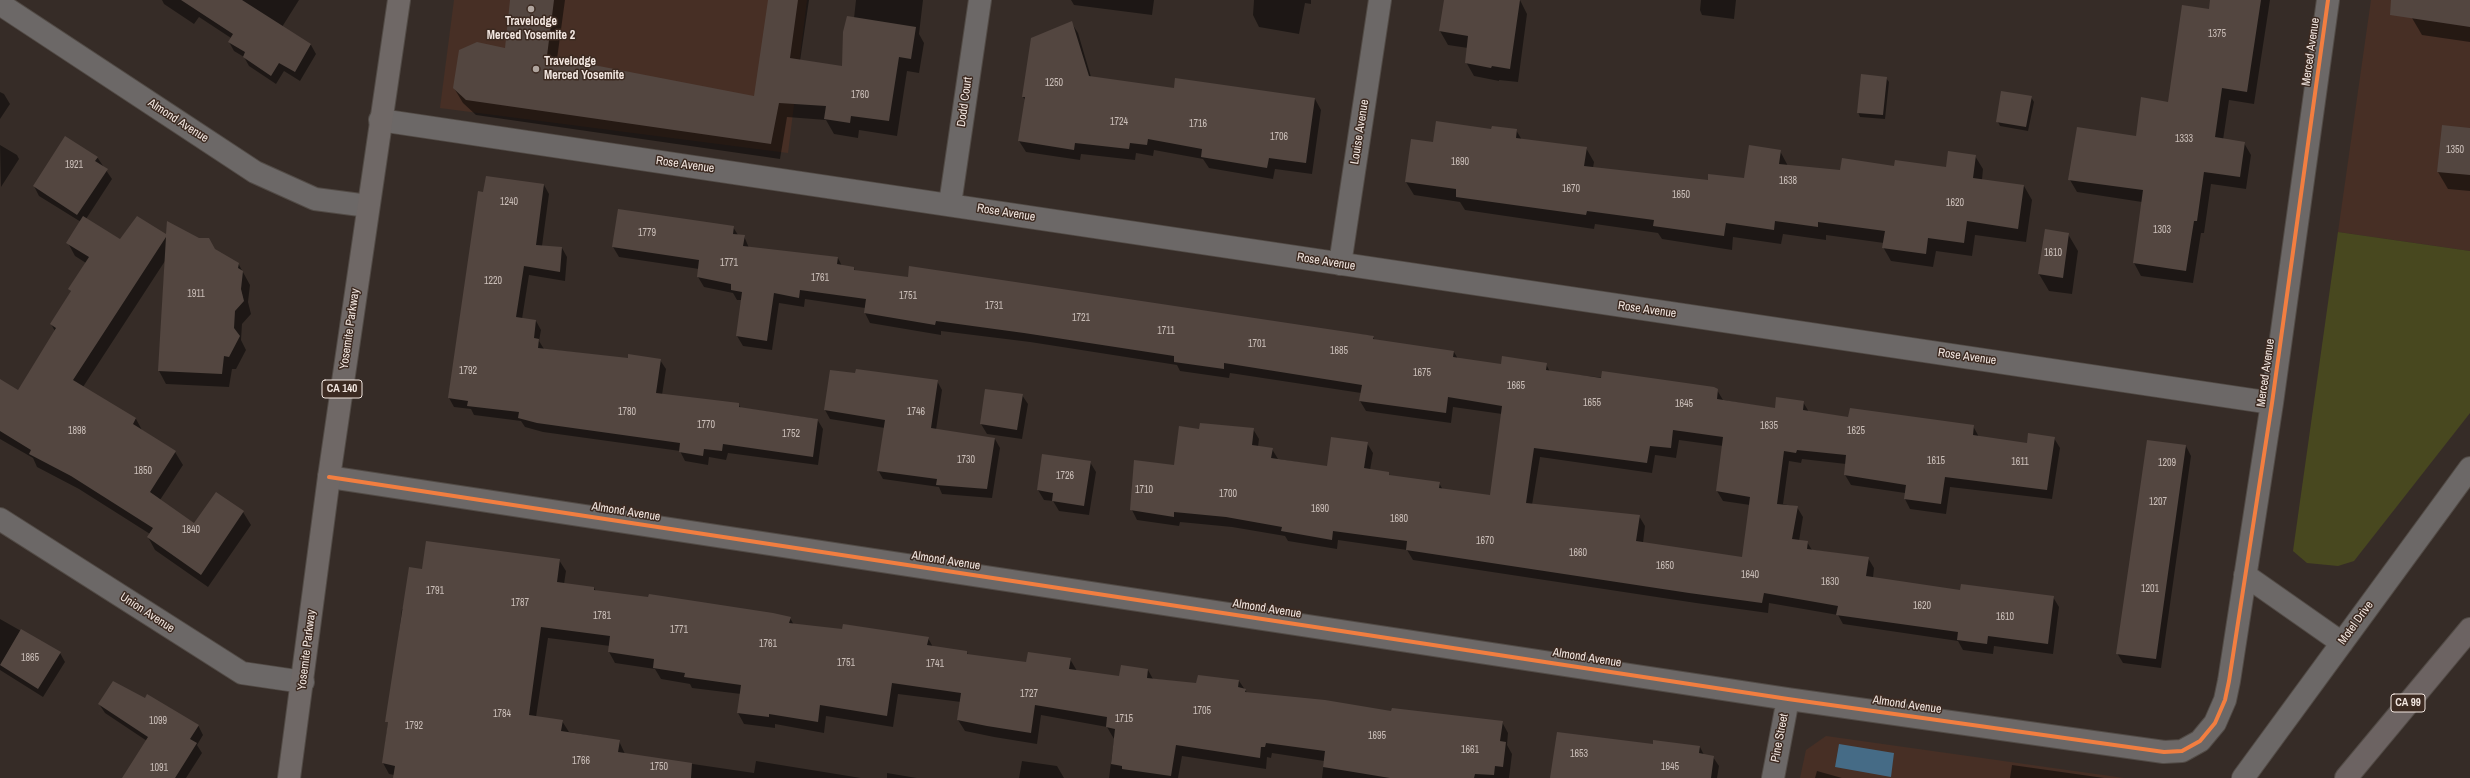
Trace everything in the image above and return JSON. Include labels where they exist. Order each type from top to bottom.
[{"type":"highway","name":"CA 99","points":[[2346,778],[2470,629]]},
{"type":"main road","name":"Yosemite Parkway","points":[[289,778],[303,682],[329,477],[380,120],[400,0]]},
{"type":"street","name":"Dodd Court","points":[[950,204],[980,0]]},
{"type":"street","name":"Louise Avenue","points":[[1340,264],[1380,0]]},
{"type":"street","name":"Merced Avenue","points":[[2200,741],[2214,723],[2225,700],[2272,403],[2328,0]]},
{"type":"street","name":"Almond Avenue","points":[[0,4],[255,172],[315,199],[368,206]]},
{"type":"street","name":"Rose Avenue","points":[[380,120],[950,204],[1340,264],[2272,403]]},
{"type":"street","name":"Motel Drive","points":[[2243,778],[2470,468]]},
{"type":"street","name":"Almond Avenue","points":[[329,477],[1788,698],[2164,752],[2182,751],[2200,741]]},
{"type":"street","name":"Union Avenue","points":[[0,518],[242,673],[303,682]]},
{"type":"street","points":[[2245,576],[2342,643]]},
{"type":"street","name":"Pine Street","points":[[1773,778],[1788,698]]},
{"type":"shaded area","points":[[454,0],[807,0],[788,153],[440,108]]},
{"type":"shaded area","points":[[2371,0],[2470,0],[2470,251],[2338,232]]},
{"type":"shaded area","points":[[2338,232],[2470,251],[2470,413],[2354,561],[2338,566],[2307,563],[2293,551]]},
{"type":"shaded area","points":[[1826,736],[2124,778],[1800,778],[1806,750]]},
{"type":"water","points":[[1839,744],[1894,753],[1891,777],[1835,767]]},
{"type":"building","points":[[181,0],[242,0],[311,44],[295,72],[279,63],[271,76],[243,57],[245,52],[228,42],[233,34]]},
{"type":"building","name":"Travelodge Merced Yosemite","points":[[510,0],[554,0],[547,56],[754,96],[768,0],[798,0],[790,58],[842,66],[843,32],[847,16],[916,27],[911,59],[899,57],[889,121],[851,116],[850,123],[824,119],[826,106],[779,103],[771,144],[466,100],[453,88],[459,50],[477,42],[505,48]]},
{"type":"building","points":[[1444,0],[1520,0],[1510,69],[1492,66],[1491,68],[1465,63],[1468,36],[1439,31]]},
{"type":"building","points":[[2210,0],[2261,0],[2247,92],[2222,88],[2215,137],[2245,142],[2240,177],[2204,172],[2197,221],[2194,221],[2186,271],[2133,263],[2143,190],[2068,180],[2077,127],[2136,136],[2141,97],[2168,102],[2182,5],[2209,9]]},
{"type":"building","points":[[2391,0],[2470,0],[2470,27],[2390,15]]},
{"type":"building","points":[[1072,21],[1089,76],[1174,88],[1175,78],[1315,98],[1306,163],[1269,158],[1267,168],[1201,157],[1202,149],[1148,139],[1147,145],[1130,143],[1129,149],[1075,143],[1074,150],[1018,141],[1025,97],[1022,97],[1031,38]]},
{"type":"building","points":[[1861,74],[1887,77],[1883,115],[1857,113]]},
{"type":"building","points":[[2001,91],[2032,96],[2026,127],[1996,122]]},
{"type":"building","points":[[1436,121],[1491,129],[1492,126],[1517,129],[1516,138],[1587,147],[1584,166],[1708,180],[1708,174],[1744,178],[1749,145],[1781,150],[1779,164],[1840,170],[1842,158],[1894,166],[1895,160],[1946,167],[1948,151],[1976,155],[1973,178],[2024,185],[2018,229],[1967,221],[1964,243],[1928,238],[1926,254],[1882,248],[1885,231],[1818,222],[1818,227],[1775,221],[1774,230],[1726,223],[1724,236],[1653,226],[1654,220],[1587,211],[1586,215],[1456,197],[1456,189],[1405,182],[1411,139],[1433,142]]},
{"type":"building","points":[[2442,125],[2470,128],[2470,175],[2437,172]]},
{"type":"building","points":[[65,136],[98,157],[95,161],[108,169],[77,215],[33,186]]},
{"type":"building","points":[[486,176],[544,184],[536,245],[562,247],[560,272],[524,266],[516,317],[536,320],[534,338],[539,339],[538,348],[628,358],[628,354],[661,359],[656,393],[739,403],[739,407],[818,419],[813,457],[723,444],[722,451],[704,449],[703,456],[679,452],[680,443],[537,423],[518,418],[519,412],[467,406],[468,401],[448,398],[478,191],[483,192]]},
{"type":"building","points":[[618,209],[734,226],[733,234],[745,235],[743,246],[838,257],[837,264],[854,267],[854,270],[908,277],[909,266],[1374,336],[1373,339],[1454,351],[1453,357],[1501,364],[1502,356],[1547,363],[1546,370],[1601,378],[1602,371],[1714,387],[1718,389],[1717,399],[1775,408],[1776,397],[1804,401],[1803,410],[1848,417],[1850,408],[1974,425],[1973,435],[2027,443],[2028,433],[2055,437],[2047,490],[1945,477],[1941,504],[1904,499],[1906,485],[1844,475],[1846,455],[1797,450],[1796,453],[1784,451],[1777,504],[1798,506],[1792,539],[1808,541],[1807,549],[1869,557],[1866,576],[1960,590],[1961,584],[2054,596],[2048,644],[1988,636],[1987,644],[1957,640],[1958,632],[1836,615],[1838,606],[1764,593],[1762,603],[1406,550],[1407,541],[1333,531],[1332,540],[1281,531],[1282,527],[1226,517],[1174,512],[1174,517],[1130,510],[1134,460],[1174,465],[1179,426],[1199,429],[1200,423],[1254,428],[1252,445],[1273,448],[1271,458],[1327,466],[1331,437],[1368,442],[1364,468],[1389,472],[1389,475],[1440,482],[1439,488],[1490,495],[1502,406],[1448,397],[1446,413],[1359,401],[1362,385],[1224,363],[1224,369],[1174,362],[1174,356],[1024,333],[936,321],[935,325],[864,313],[866,299],[800,290],[799,298],[774,293],[767,341],[736,336],[742,292],[731,290],[731,284],[697,277],[699,260],[612,247]],"holes":[[[1673,430],[1723,437],[1716,491],[1750,497],[1742,557],[1636,541],[1640,515],[1526,503],[1534,448],[1647,463],[1650,446],[1671,448]]]},
{"type":"building","points":[[83,216],[120,239],[137,216],[166,234],[167,221],[199,238],[209,238],[215,249],[239,263],[238,268],[243,271],[241,289],[244,301],[235,311],[234,328],[240,336],[229,357],[224,356],[222,374],[158,371],[166,237],[73,380],[136,418],[133,424],[176,451],[150,492],[194,523],[216,492],[244,511],[201,575],[147,537],[153,528],[71,476],[29,454],[31,450],[0,431],[0,379],[18,390],[56,328],[50,324],[71,291],[68,289],[89,257],[66,243]]},
{"type":"building","points":[[2045,229],[2069,233],[2063,278],[2038,274]]},
{"type":"building","points":[[856,369],[938,380],[931,428],[995,438],[987,489],[936,485],[937,479],[877,471],[885,420],[824,410],[830,370],[855,373]]},
{"type":"building","points":[[985,389],[1023,394],[1017,430],[980,424]]},
{"type":"building","points":[[2147,440],[2186,445],[2156,659],[2116,654]]},
{"type":"building","points":[[1042,454],[1091,461],[1084,506],[1052,501],[1053,493],[1037,490]]},
{"type":"building","points":[[426,541],[560,559],[557,582],[594,587],[594,590],[648,597],[649,594],[773,613],[791,617],[789,623],[842,629],[843,624],[929,637],[927,645],[967,651],[967,654],[1026,662],[1028,652],[1071,658],[1069,669],[1119,676],[1121,665],[1148,669],[1147,678],[1196,683],[1198,675],[1239,680],[1238,687],[1246,689],[1245,692],[1325,700],[1391,711],[1392,708],[1503,721],[1500,741],[1506,742],[1503,767],[1495,766],[1494,775],[1475,774],[1474,778],[1390,778],[1323,767],[1325,751],[1266,743],[1265,747],[1261,747],[1260,758],[1176,745],[1171,776],[1122,769],[1122,766],[1111,764],[1115,729],[1106,727],[1107,717],[1035,705],[1031,733],[957,720],[961,693],[892,683],[887,716],[820,705],[818,722],[769,714],[769,717],[737,713],[741,685],[684,677],[685,673],[653,668],[654,659],[608,652],[610,636],[541,627],[529,715],[563,720],[561,731],[620,740],[618,752],[692,763],[691,778],[393,778],[395,766],[382,763],[388,722],[385,722],[409,567],[422,569]]},
{"type":"building","points":[[21,629],[61,652],[38,689],[0,665]]},
{"type":"building","points":[[113,681],[145,698],[147,694],[199,725],[190,739],[197,743],[175,778],[122,778],[148,737],[98,704]]},
{"type":"building","points":[[1557,732],[1653,744],[1653,740],[1700,746],[1699,753],[1714,756],[1711,778],[1550,778]]},
{"type":"cycle path","points":[[329,477],[1788,699],[2164,752],[2182,751],[2200,741],[2215,723],[2225,700],[2229,681],[2272,403],[2328,0]]},
{"type":"place","name":"Travelodge Merced Yosemite 2","points":[[531,9]]},
{"type":"place","name":"Travelodge Merced Yosemite","points":[[536,69]]}]
